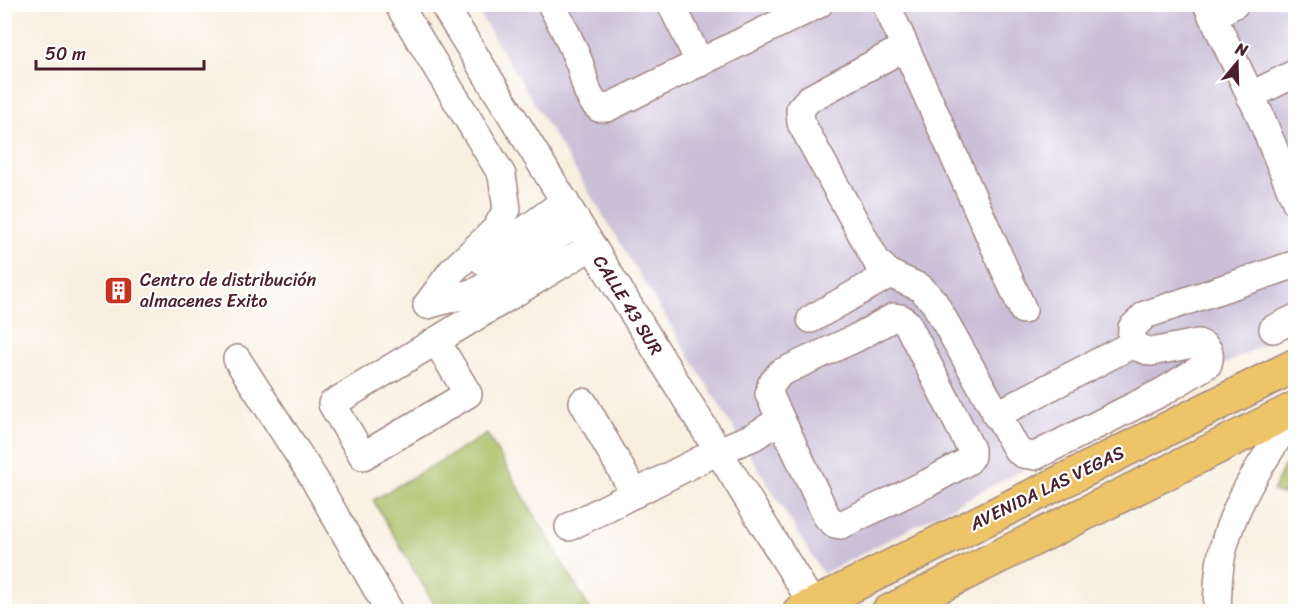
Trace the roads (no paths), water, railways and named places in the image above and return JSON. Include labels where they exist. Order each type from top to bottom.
[{"type":"main road","name":"AVENIDA LAS VEGAS","points":[[806,608],[1296,365]]},
{"type":"main road","points":[[904,607],[1296,409]]},
{"type":"street","points":[[398,4],[502,175],[507,209],[496,230],[452,271],[427,304],[478,291],[571,212]]},
{"type":"street","name":"CALLE 43 SUR","points":[[443,4],[718,451],[806,608]]},
{"type":"street","points":[[551,4],[580,66],[593,103],[599,108],[607,108],[819,4]]},
{"type":"street","points":[[670,4],[700,63]]},
{"type":"street","points":[[886,4],[1023,310]]},
{"type":"street","points":[[1218,8],[1250,96],[1289,170],[1296,202]]},
{"type":"street","points":[[905,47],[809,99],[800,108],[801,123],[878,262],[890,274],[921,288],[934,302],[996,415],[1017,450],[1023,454],[1035,456],[1164,391],[1208,364],[1209,350],[1198,343],[1151,352],[1131,345],[996,415]]},
{"type":"street","points":[[1250,96],[1296,73]]},
{"type":"street","points":[[436,342],[468,394],[363,456],[332,404],[592,246]]},
{"type":"street","points":[[1131,345],[1132,328],[1145,315],[1296,264]]},
{"type":"street","points":[[812,319],[890,274]]},
{"type":"street","points":[[894,318],[901,318],[907,323],[971,449],[971,456],[968,461],[928,483],[841,525],[835,524],[827,517],[780,420],[768,394],[771,385],[780,373],[894,318]]},
{"type":"street","points":[[237,358],[313,477],[390,612]]},
{"type":"street","points":[[583,402],[635,494]]},
{"type":"street","points":[[1217,612],[1218,575],[1229,530],[1254,477],[1296,409]]},
{"type":"street","points":[[570,528],[718,451],[753,436],[780,420]]},
{"type":"place","name":"Centro de distribución almacenes Exito","points":[[119,290]]}]
